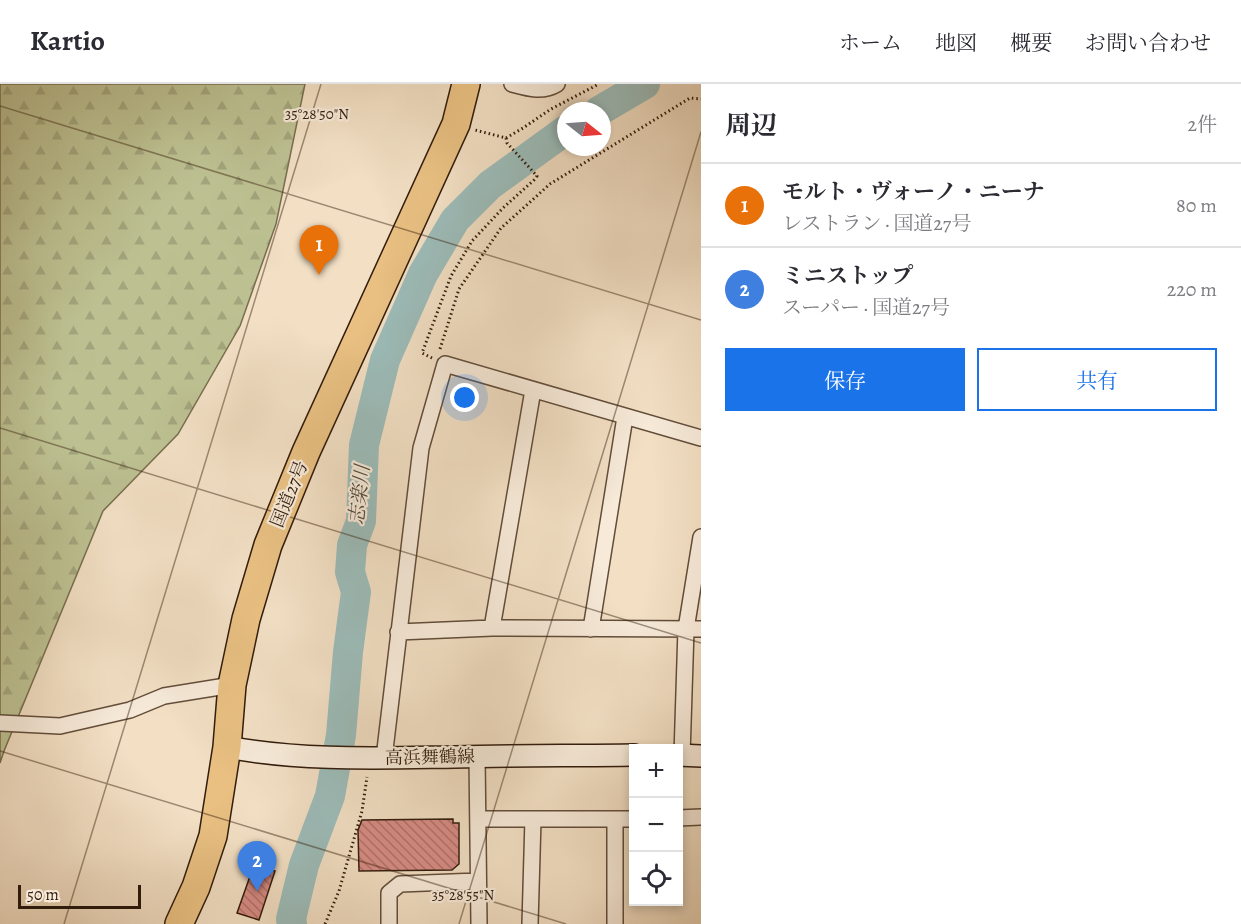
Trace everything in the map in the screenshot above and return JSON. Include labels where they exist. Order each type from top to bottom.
[{"type":"highway","name":"国道27号","points":[[178,924],[196,887],[213,836],[227,747],[232,685],[246,619],[268,545],[306,452],[456,124],[466,84]]},
{"type":"main road","name":"高浜舞鶴線","points":[[227,747],[259,753],[314,757],[629,755]]},
{"type":"street","points":[[512,84],[537,90],[557,84]]},
{"type":"street","points":[[371,758],[398,632],[421,448],[445,363],[701,438]]},
{"type":"street","points":[[492,628],[533,390]]},
{"type":"street","points":[[591,629],[625,417]]},
{"type":"street","points":[[687,755],[701,537]]},
{"type":"street","points":[[398,632],[492,628],[694,629]]},
{"type":"street","points":[[1,722],[60,726],[130,710],[164,696],[232,685]]},
{"type":"street","points":[[477,756],[479,924]]},
{"type":"street","points":[[683,818],[701,817]]},
{"type":"street","points":[[478,819],[629,819]]},
{"type":"street","points":[[530,924],[533,819]]},
{"type":"street","points":[[615,819],[615,924]]},
{"type":"street","points":[[389,924],[389,893],[400,884],[478,881]]},
{"type":"path","points":[[456,124],[506,138],[551,109],[599,84]]},
{"type":"path","points":[[445,363],[439,348],[459,289],[501,228],[550,184],[690,98],[701,99]]},
{"type":"path","points":[[422,353],[452,276],[472,241],[502,208],[537,176],[507,143],[506,138]]},
{"type":"path","points":[[325,924],[339,891],[362,811],[371,758]]},
{"type":"green space","points":[[0,84],[305,84],[276,224],[240,326],[178,434],[103,511],[0,763]]},
{"type":"building","points":[[453,819],[453,823],[459,823],[459,864],[452,870],[359,871],[358,830],[362,820]]},
{"type":"building","points":[[254,865],[275,871],[259,920],[237,913]]},
{"type":"waterway","name":"志楽川","points":[[611,104],[645,84]]},
{"type":"waterway","name":"志楽川","points":[[292,924],[291,919],[304,865],[330,796],[341,735],[356,592],[350,572],[352,545],[361,521],[364,445],[385,360],[423,274],[455,220],[490,185],[557,137]]},
{"type":"place","name":"モルト・ヴォーノ・ニーナ","points":[[319,275]]},
{"type":"place","name":"ミニストップ","points":[[257,891]]}]
